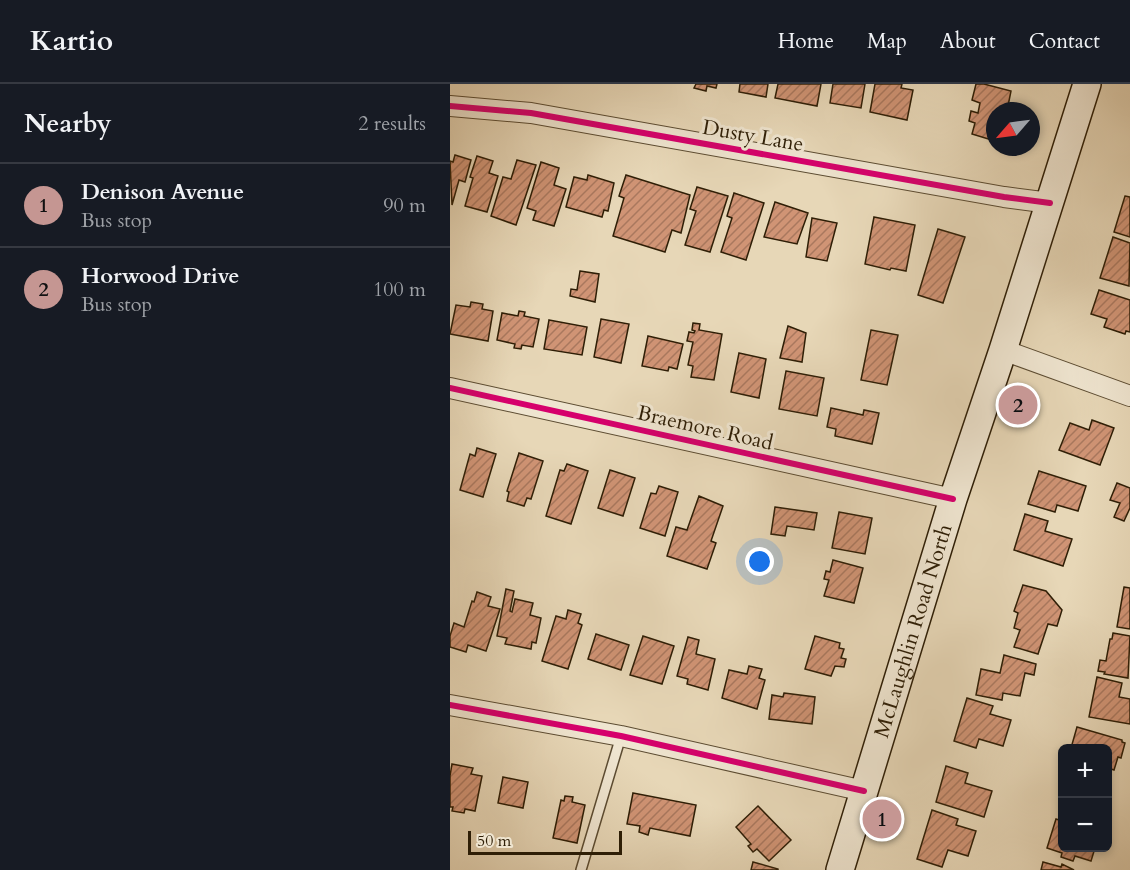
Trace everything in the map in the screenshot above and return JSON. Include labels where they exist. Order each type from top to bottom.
[{"type":"main road","name":"McLaughlin Road North","points":[[840,870],[953,499],[1088,84]]},
{"type":"street","name":"Dusty Lane","points":[[450,106],[531,113],[1004,197],[1050,203]]},
{"type":"street","points":[[1003,350],[1130,396]]},
{"type":"street","name":"Braemore Road","points":[[450,388],[953,499]]},
{"type":"street","points":[[450,705],[621,736],[864,791]]},
{"type":"lane","points":[[581,870],[621,736]]},
{"type":"building","points":[[696,84],[717,84],[716,88],[707,86],[706,91],[694,88]]},
{"type":"building","points":[[740,84],[768,84],[766,97],[739,92]]},
{"type":"building","points":[[778,84],[821,84],[817,106],[775,98]]},
{"type":"building","points":[[833,84],[865,84],[861,108],[830,103]]},
{"type":"building","points":[[875,84],[902,84],[901,88],[913,90],[907,120],[870,112]]},
{"type":"building","points":[[976,84],[1011,91],[1009,102],[986,102],[986,138],[972,134],[975,123],[969,121],[971,111],[978,113],[980,103],[972,100]]},
{"type":"building","points":[[455,155],[471,160],[465,182],[459,180],[452,205],[450,161],[453,162]]},
{"type":"building","points":[[477,156],[493,161],[489,173],[498,176],[487,212],[465,206],[473,178],[470,177]]},
{"type":"building","points":[[517,160],[536,165],[516,225],[491,216],[503,177],[511,179]]},
{"type":"building","points":[[541,162],[559,168],[554,185],[566,189],[554,226],[533,220],[536,211],[527,208]]},
{"type":"building","points":[[588,175],[614,183],[608,211],[604,210],[602,217],[566,207],[574,177],[587,180]]},
{"type":"building","points":[[626,175],[690,195],[681,233],[672,230],[665,252],[613,236],[624,198],[619,196]]},
{"type":"building","points":[[697,187],[728,196],[710,252],[685,245],[696,211],[690,209]]},
{"type":"building","points":[[734,193],[764,203],[746,260],[721,252],[732,218],[727,216]]},
{"type":"building","points":[[1125,196],[1130,197],[1130,237],[1114,232]]},
{"type":"building","points":[[775,202],[808,213],[797,244],[764,237]]},
{"type":"building","points":[[874,217],[915,225],[906,271],[865,264]]},
{"type":"building","points":[[812,218],[837,223],[827,261],[806,257]]},
{"type":"building","points":[[938,229],[965,237],[943,303],[918,295]]},
{"type":"building","points":[[1113,237],[1130,243],[1129,286],[1100,278]]},
{"type":"building","points":[[580,271],[599,274],[595,302],[570,296],[571,289],[577,290]]},
{"type":"building","points":[[1099,290],[1130,300],[1130,332],[1126,331],[1125,334],[1104,327],[1107,319],[1091,314]]},
{"type":"building","points":[[471,302],[483,304],[482,309],[493,311],[488,341],[450,334],[456,305],[470,307]]},
{"type":"building","points":[[519,311],[525,312],[524,316],[539,319],[533,347],[522,345],[521,349],[514,348],[515,344],[497,340],[502,313],[518,316]]},
{"type":"building","points":[[601,319],[629,324],[621,363],[594,357]]},
{"type":"building","points":[[549,320],[587,327],[582,355],[544,349]]},
{"type":"building","points":[[693,323],[700,324],[699,330],[722,334],[714,380],[691,377],[693,366],[688,365],[693,342],[687,341],[689,332],[694,333],[695,331],[692,330]]},
{"type":"building","points":[[788,326],[806,333],[802,362],[780,358]]},
{"type":"building","points":[[871,330],[898,335],[887,385],[861,380]]},
{"type":"building","points":[[648,336],[683,344],[677,369],[669,367],[668,371],[642,366]]},
{"type":"building","points":[[739,353],[766,359],[759,398],[731,392]]},
{"type":"building","points":[[786,371],[824,378],[817,416],[779,409]]},
{"type":"building","points":[[831,408],[863,415],[864,410],[879,413],[872,444],[835,436],[836,429],[827,427]]},
{"type":"building","points":[[1092,420],[1114,428],[1100,465],[1059,450],[1070,423],[1089,430]]},
{"type":"building","points":[[477,448],[496,454],[483,497],[460,490],[470,454],[475,456]]},
{"type":"building","points":[[519,453],[543,461],[531,499],[527,498],[524,506],[507,501],[509,492],[507,491]]},
{"type":"building","points":[[567,464],[588,471],[571,524],[546,516],[560,470],[564,471]]},
{"type":"building","points":[[610,470],[635,478],[623,516],[598,508]]},
{"type":"building","points":[[1039,471],[1086,486],[1078,511],[1057,505],[1055,512],[1028,504]]},
{"type":"building","points":[[1117,483],[1130,488],[1130,508],[1124,521],[1114,517],[1120,503],[1110,500]]},
{"type":"building","points":[[659,486],[678,492],[665,536],[640,528],[651,493],[656,494]]},
{"type":"building","points":[[699,496],[723,506],[711,541],[716,543],[707,569],[667,556],[676,527],[687,530]]},
{"type":"building","points":[[775,507],[817,513],[814,530],[787,526],[785,536],[771,534]]},
{"type":"building","points":[[839,512],[872,518],[865,554],[832,548]]},
{"type":"building","points":[[1025,514],[1048,521],[1045,531],[1072,539],[1063,566],[1014,550]]},
{"type":"building","points":[[833,560],[863,568],[854,603],[824,596],[829,580],[824,579],[826,571],[830,572]]},
{"type":"building","points":[[1023,585],[1046,591],[1062,610],[1057,626],[1048,624],[1038,654],[1014,647],[1020,630],[1014,628],[1018,613],[1014,611]]},
{"type":"building","points":[[1124,587],[1130,588],[1130,629],[1117,627]]},
{"type":"building","points":[[506,589],[514,591],[510,611],[512,612],[515,599],[533,603],[530,615],[541,618],[536,643],[532,642],[531,649],[505,644],[507,638],[497,636]]},
{"type":"building","points":[[477,592],[491,597],[488,606],[500,609],[486,651],[468,645],[466,652],[450,647],[450,636],[454,623],[464,627]]},
{"type":"building","points":[[568,610],[581,614],[578,623],[582,625],[568,669],[542,661],[556,616],[566,619]]},
{"type":"building","points":[[1113,633],[1130,636],[1128,678],[1098,671],[1100,660],[1106,661]]},
{"type":"building","points":[[596,634],[629,645],[621,670],[588,659]]},
{"type":"building","points":[[643,636],[674,646],[662,684],[630,675]]},
{"type":"building","points":[[815,636],[840,643],[839,648],[844,649],[841,658],[846,659],[844,667],[835,666],[831,676],[805,669]]},
{"type":"building","points":[[688,637],[699,640],[696,654],[715,659],[708,690],[687,684],[688,679],[677,676]]},
{"type":"building","points":[[1004,655],[1036,664],[1034,675],[1025,673],[1020,696],[1003,693],[1002,700],[976,695],[981,669],[1000,673]]},
{"type":"building","points":[[749,666],[762,669],[759,678],[765,680],[757,709],[722,698],[729,670],[747,674]]},
{"type":"building","points":[[1097,677],[1122,683],[1119,697],[1130,699],[1130,724],[1089,717]]},
{"type":"building","points":[[784,693],[815,697],[812,724],[769,719],[772,695],[783,697]]},
{"type":"building","points":[[967,698],[993,706],[990,714],[1011,720],[1003,746],[979,739],[976,748],[954,741]]},
{"type":"building","points":[[1077,727],[1122,740],[1125,743],[1121,758],[1118,757],[1114,770],[1112,769],[1112,744],[1072,744]]},
{"type":"building","points":[[452,764],[473,768],[471,774],[482,776],[475,811],[465,809],[464,813],[452,811],[453,807],[450,807]]},
{"type":"building","points":[[946,766],[968,773],[965,783],[992,791],[984,817],[936,802]]},
{"type":"building","points":[[503,777],[528,782],[523,808],[498,803]]},
{"type":"building","points":[[633,793],[696,805],[690,836],[650,828],[648,835],[639,832],[640,826],[627,824]]},
{"type":"building","points":[[565,796],[573,797],[572,802],[585,805],[577,843],[553,838],[561,800],[564,801]]},
{"type":"building","points":[[758,806],[791,840],[769,861],[757,849],[753,852],[748,846],[751,844],[736,827]]},
{"type":"building","points":[[932,810],[958,819],[956,825],[976,831],[968,856],[948,850],[942,867],[917,859]]},
{"type":"building","points":[[1056,819],[1058,820],[1058,852],[1047,848]]},
{"type":"building","points":[[1059,852],[1094,852],[1091,861],[1075,856],[1073,861],[1061,857],[1062,853]]},
{"type":"building","points":[[753,862],[778,869],[778,870],[751,870]]},
{"type":"building","points":[[1043,862],[1061,867],[1062,864],[1074,870],[1041,870]]},
{"type":"cycle path","points":[[450,106],[531,113],[1004,197],[1050,203]]},
{"type":"cycle path","points":[[450,388],[953,499]]},
{"type":"cycle path","points":[[450,705],[621,736],[864,791]]},
{"type":"place","name":"Horwood Drive","points":[[1018,405]]},
{"type":"place","name":"Denison Avenue","points":[[882,819]]}]
